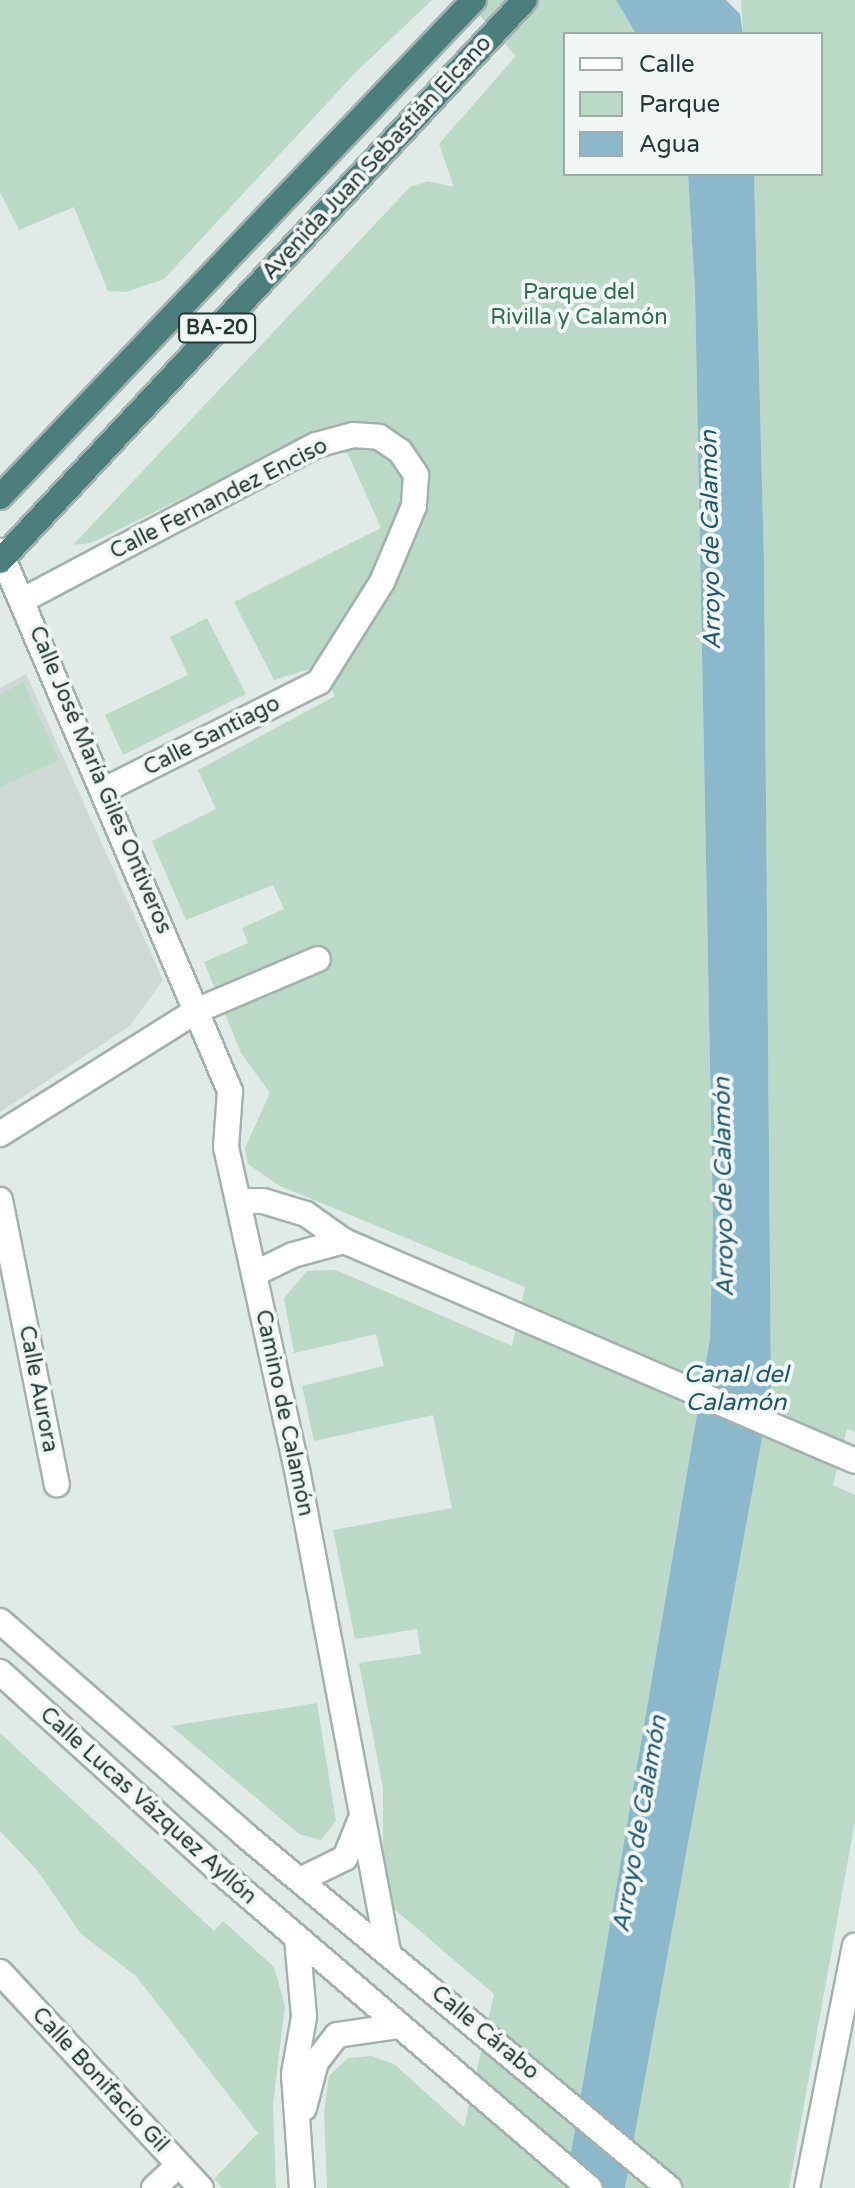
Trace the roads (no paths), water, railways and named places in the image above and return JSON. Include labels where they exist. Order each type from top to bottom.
[{"type":"highway","name":"Avenida Juan Sebastián Elcano","points":[[0,497],[474,0]]},
{"type":"highway","name":"Avenida Juan Sebastián Elcano","points":[[1,556],[525,0]]},
{"type":"street","name":"Calle Fernandez Enciso","points":[[23,600],[316,445],[353,435],[379,437],[400,451],[416,475],[414,506],[382,582],[319,682]]},
{"type":"street","name":"Calle José María Giles Ontiveros","points":[[1,556],[23,600],[198,1010]]},
{"type":"street","name":"Calle Santiago","points":[[104,790],[319,682]]},
{"type":"street","points":[[0,1134],[198,1010],[318,959]]},
{"type":"street","name":"Camino de Calamón","points":[[198,1010],[230,1091],[226,1147],[301,1490],[360,1821],[388,1952]]},
{"type":"street","name":"Calle Aurora","points":[[0,1200],[57,1484]]},
{"type":"street","points":[[238,1201],[263,1201],[306,1214],[344,1241],[855,1461]]},
{"type":"street","points":[[254,1274],[293,1255],[344,1241]]},
{"type":"street","name":"Calle Lucas Vázquez Ayllón","points":[[0,1621],[300,1880]]},
{"type":"street","name":"Calle Lucas Vázquez Ayllón","points":[[0,1672],[297,1938]]},
{"type":"street","points":[[300,1880],[345,1858],[360,1821]]},
{"type":"street","name":"Calle Cárabo","points":[[300,1880],[669,2188]]},
{"type":"street","points":[[297,1938],[590,2188]]},
{"type":"street","points":[[297,1938],[304,2003],[294,2074],[300,2122],[302,2188]]},
{"type":"street","points":[[807,2188],[855,1946]]},
{"type":"street","name":"Calle Bonifacio Gil","points":[[0,1972],[201,2188]]},
{"type":"street","points":[[300,2122],[316,2062],[337,2035],[399,2026]]},
{"type":"street","points":[[154,2188],[179,2165]]},
{"type":"water","points":[[616,0],[726,0],[740,14],[743,32],[635,32]]},
{"type":"water","name":"Canal del Calamón","points":[[688,176],[754,176],[764,562],[771,1389],[625,2188],[565,2188],[710,1338],[713,1221],[695,291]]},
{"type":"park label","name":"Parque del Rivilla y Calamón","points":[[579,304]]},
{"type":"water label","name":"Arroyo de Calamón","points":[[711,540]]},
{"type":"water label","name":"Arroyo de Calamón","points":[[724,1187]]},
{"type":"water label","name":"Arroyo de Calamón","points":[[640,1824]]}]
